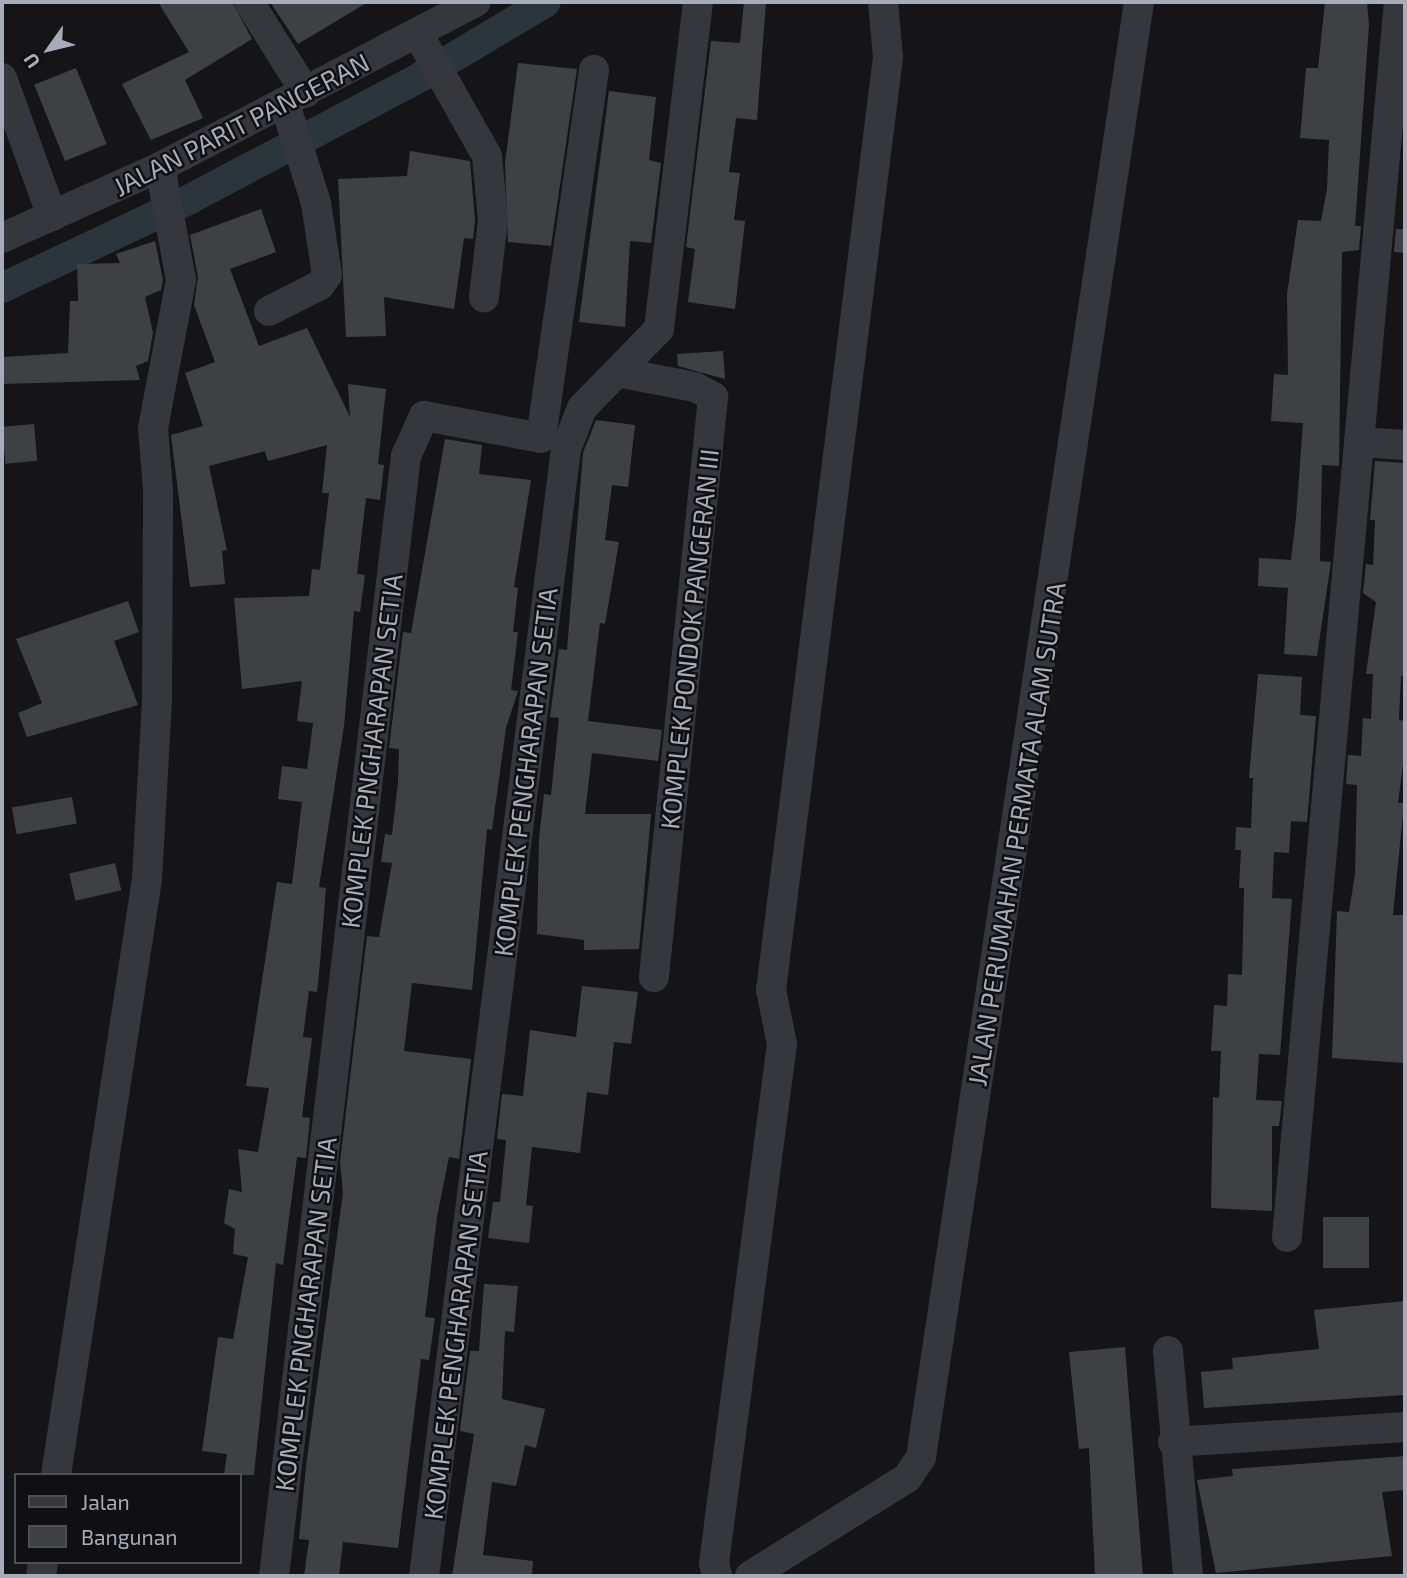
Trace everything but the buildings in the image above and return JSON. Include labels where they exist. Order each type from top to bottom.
[{"type":"street","points":[[249,2],[294,106],[327,275],[320,285],[268,311]]},
{"type":"street","name":"KOMPLEK PENGHARAPAN SETIA","points":[[424,1576],[566,449],[582,408],[622,373],[659,329],[698,2]]},
{"type":"street","points":[[717,1576],[714,1563],[782,1044],[771,990],[888,57],[883,2]]},
{"type":"street","name":"JALAN PERUMAHAN PERMATA ALAM SUTRA","points":[[750,1576],[907,1478],[921,1457],[1139,2]]},
{"type":"street","points":[[1287,1237],[1399,2]]},
{"type":"street","name":"JALAN PARIT PANGERAN","points":[[2,238],[163,174],[422,41],[463,5]]},
{"type":"street","points":[[422,41],[452,88],[487,156],[493,220],[484,297]]},
{"type":"street","name":"KOMPLEK PNGHARAPAN SETIA","points":[[274,1576],[406,456],[424,416],[541,438],[594,70]]},
{"type":"street","points":[[2,78],[52,216]]},
{"type":"street","points":[[56,1473],[147,879],[157,698],[158,490],[153,429],[181,280],[175,227],[163,174]]},
{"type":"street","name":"KOMPLEK PONDOK PANGERAN III","points":[[622,373],[695,387],[713,397],[654,977]]},
{"type":"street","points":[[1359,442],[1405,445]]},
{"type":"street","points":[[1168,1351],[1173,1442],[1188,1576]]},
{"type":"street","points":[[1173,1442],[1405,1427]]},
{"type":"waterway","points":[[2,288],[190,199],[422,76],[546,2]]}]
